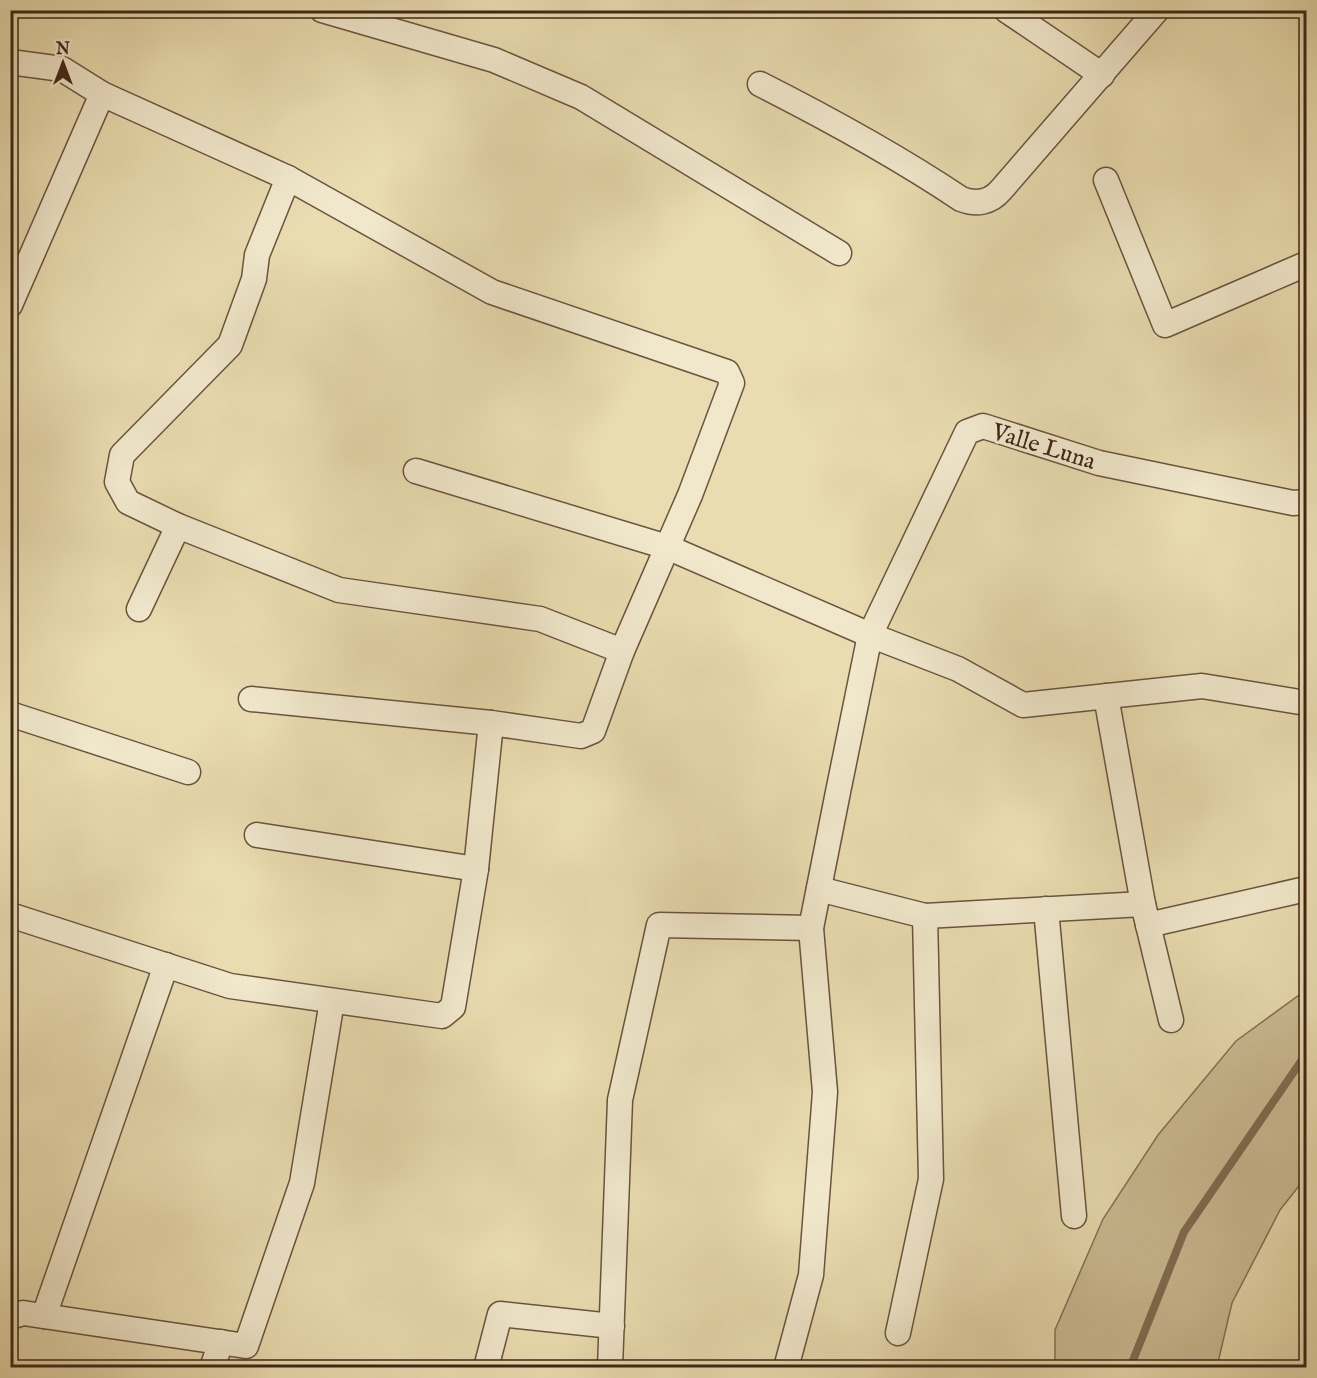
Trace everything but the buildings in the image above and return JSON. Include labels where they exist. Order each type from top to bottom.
[{"type":"street","points":[[322,10],[494,60],[581,97],[839,253]]},
{"type":"street","points":[[1005,10],[1102,75]]},
{"type":"street","points":[[760,84],[884,150],[961,199],[979,202],[995,197],[1157,10]]},
{"type":"street","points":[[10,62],[62,69],[102,94],[288,178],[492,292],[727,372],[732,383],[690,495],[622,651],[592,731],[581,736],[491,723],[250,699]]},
{"type":"street","points":[[10,305],[102,94]]},
{"type":"street","points":[[288,178],[257,255],[254,279],[230,345],[122,455],[117,482],[128,502],[178,526],[339,590],[540,619],[622,651]]},
{"type":"street","points":[[1106,180],[1165,325],[1306,264]]},
{"type":"street","name":"Valle Luna","points":[[786,1368],[811,1275],[825,1092],[811,928],[870,635],[967,432],[983,426],[1099,463],[1293,503],[1306,502]]},
{"type":"street","points":[[416,471],[667,547],[870,635],[958,669],[1023,705],[1202,686],[1306,703]]},
{"type":"street","points":[[139,609],[178,526]]},
{"type":"street","points":[[1106,696],[1146,915],[1171,1020]]},
{"type":"street","points":[[10,714],[188,772]]},
{"type":"street","points":[[10,915],[230,986],[442,1016],[453,1007],[476,869],[491,723]]},
{"type":"street","points":[[257,835],[476,869]]},
{"type":"street","points":[[819,889],[925,916],[1046,909],[1146,915],[1306,889]]},
{"type":"street","points":[[1046,909],[1074,1216]]},
{"type":"street","points":[[898,1333],[930,1179],[925,916]]},
{"type":"street","points":[[610,1368],[620,1100],[659,925],[811,928]]},
{"type":"street","points":[[44,1316],[166,965]]},
{"type":"street","points":[[10,1317],[23,1313],[246,1346],[302,1183],[332,1001]]},
{"type":"street","points":[[486,1368],[500,1314],[612,1326]]},
{"type":"street","points":[[212,1368],[221,1342]]},
{"type":"shaded area","points":[[1306,990],[1306,1177],[1280,1210],[1232,1303],[1219,1367],[1055,1367],[1055,1330],[1103,1219],[1158,1135],[1236,1041]]},
{"type":"waterway","points":[[1130,1368],[1184,1232],[1306,1054]]}]
